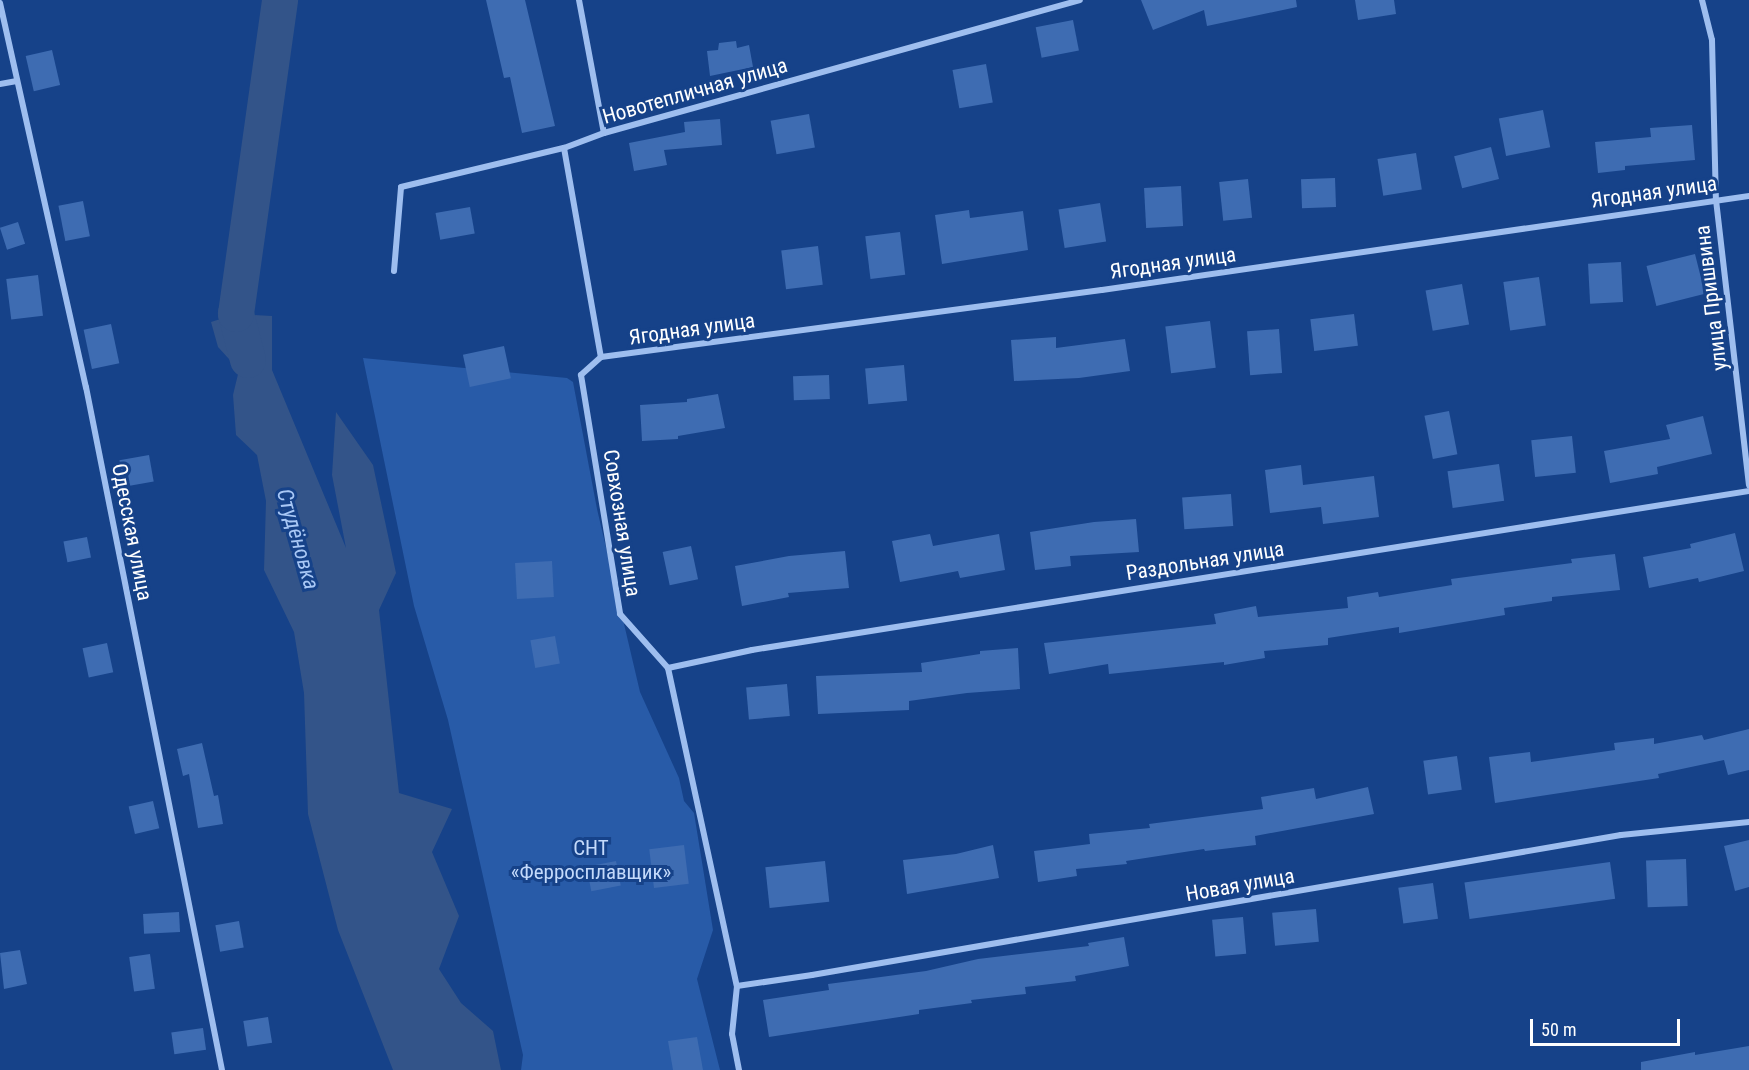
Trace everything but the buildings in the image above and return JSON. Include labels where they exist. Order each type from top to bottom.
[{"type":"street","points":[[579,0],[604,133]]},
{"type":"street","name":"Новотепличная улица","points":[[393,271],[401,187],[564,148],[604,133],[1080,0]]},
{"type":"street","name":"улица Пришвина","points":[[1702,0],[1712,40],[1716,200],[1749,484]]},
{"type":"street","name":"Одесская улица","points":[[0,3],[86,387],[222,1070]]},
{"type":"street","points":[[0,84],[17,81]]},
{"type":"street","points":[[564,148],[601,357]]},
{"type":"street","name":"Ягодная улица","points":[[601,357],[1102,290],[1749,196]]},
{"type":"street","name":"Совхозная улица","points":[[601,357],[581,375],[620,615],[668,668],[737,986],[732,1035],[739,1070]]},
{"type":"street","name":"Раздольная улица","points":[[668,668],[752,650],[1749,491]]},
{"type":"street","name":"Новая улица","points":[[737,986],[824,973],[1621,835],[1749,822]]},
{"type":"green space","name":"СНТ «Ферросплавщик»","points":[[363,358],[567,378],[573,382],[597,509],[640,692],[679,778],[684,801],[694,813],[713,930],[697,979],[720,1070],[521,1070],[523,1055],[448,720],[414,606]]},
{"type":"water","points":[[236,314],[272,316],[272,370],[346,548],[332,475],[336,412],[373,465],[396,573],[379,610],[399,793],[452,809],[432,852],[459,916],[439,969],[461,1003],[493,1031],[501,1070],[393,1070],[338,930],[308,814],[304,693],[294,632],[264,570],[266,501],[257,455],[236,435],[233,395],[239,370],[218,347],[211,322]]},
{"type":"waterway","name":"Студёновка","points":[[248,360],[236,314],[280,0]]}]
